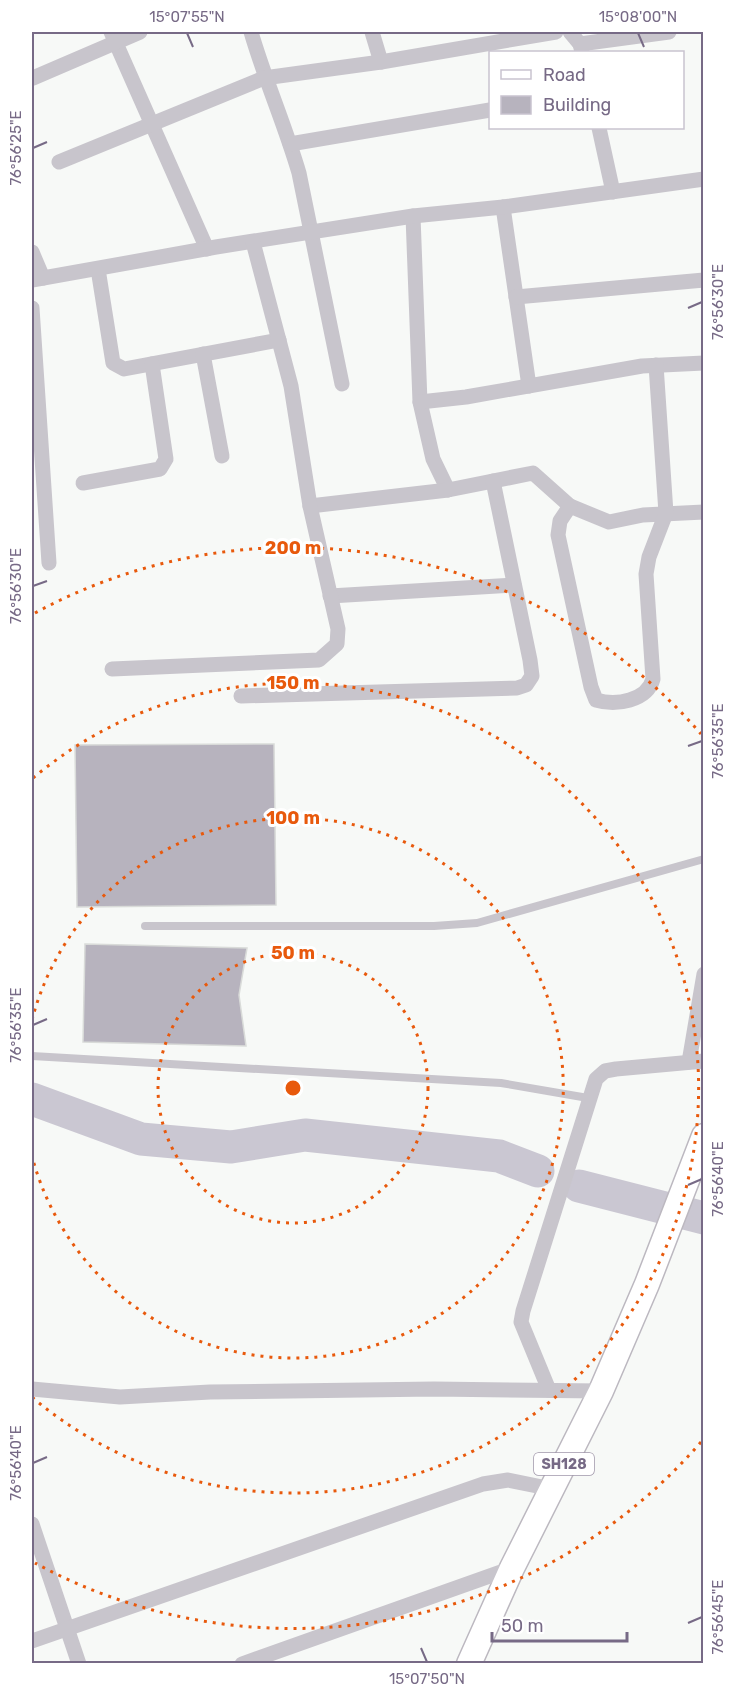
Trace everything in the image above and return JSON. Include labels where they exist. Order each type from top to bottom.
[{"type":"main road","name":"SH128","points":[[469,1664],[512,1568],[601,1391],[655,1263],[704,1136]]},
{"type":"street","points":[[33,78],[113,37],[140,32]]},
{"type":"street","points":[[251,32],[264,78],[290,144],[313,232],[342,384]]},
{"type":"street","points":[[372,32],[381,62]]},
{"type":"street","points":[[59,162],[151,122],[264,78],[381,62],[556,32]]},
{"type":"street","points":[[570,32],[581,48],[669,32]]},
{"type":"street","points":[[113,37],[207,249]]},
{"type":"street","points":[[290,144],[489,110]]},
{"type":"street","points":[[599,129],[613,192]]},
{"type":"street","points":[[32,252],[37,279],[413,216],[502,207],[704,179]]},
{"type":"street","points":[[502,207],[529,386]]},
{"type":"street","points":[[413,216],[420,402],[434,459],[448,490]]},
{"type":"street","points":[[112,669],[319,660],[337,644],[338,629],[310,506],[291,386],[253,242]]},
{"type":"street","points":[[98,269],[113,363],[124,369],[279,340]]},
{"type":"street","points":[[516,297],[704,280]]},
{"type":"street","points":[[32,308],[37,470],[49,563]]},
{"type":"street","points":[[203,354],[222,456]]},
{"type":"street","points":[[420,402],[656,365],[704,363]]},
{"type":"street","points":[[83,483],[160,469],[166,459],[152,364]]},
{"type":"street","points":[[570,506],[561,521],[558,536],[591,687],[596,700],[608,703],[643,696],[650,688],[653,679],[646,574],[649,557],[666,513],[656,365]]},
{"type":"street","points":[[310,506],[448,490],[533,474],[570,506],[609,522],[666,513],[704,512]]},
{"type":"street","points":[[241,696],[517,688],[526,685],[532,676],[493,481]]},
{"type":"street","points":[[330,596],[514,585]]},
{"type":"street","points":[[549,1390],[521,1322],[588,1098],[596,1079],[605,1071],[696,1062],[704,974]]},
{"type":"street","points":[[32,1389],[120,1397],[210,1392],[601,1391]]},
{"type":"street","points":[[32,1641],[483,1484],[508,1480],[552,1489]]},
{"type":"street","points":[[32,1524],[79,1664]]},
{"type":"street","points":[[242,1664],[512,1568]]},
{"type":"lane","points":[[145,926],[434,926],[477,923],[704,859]]},
{"type":"lane","points":[[32,1056],[501,1083],[588,1098]]},
{"type":"building","points":[[274,744],[276,905],[77,907],[75,745]]},
{"type":"building","points":[[85,944],[247,948],[239,995],[246,1046],[83,1042]]},
{"type":"waterway","points":[[32,1099],[141,1139],[231,1147],[305,1135],[499,1156],[538,1171]]},
{"type":"waterway","points":[[579,1186],[704,1218]]}]
